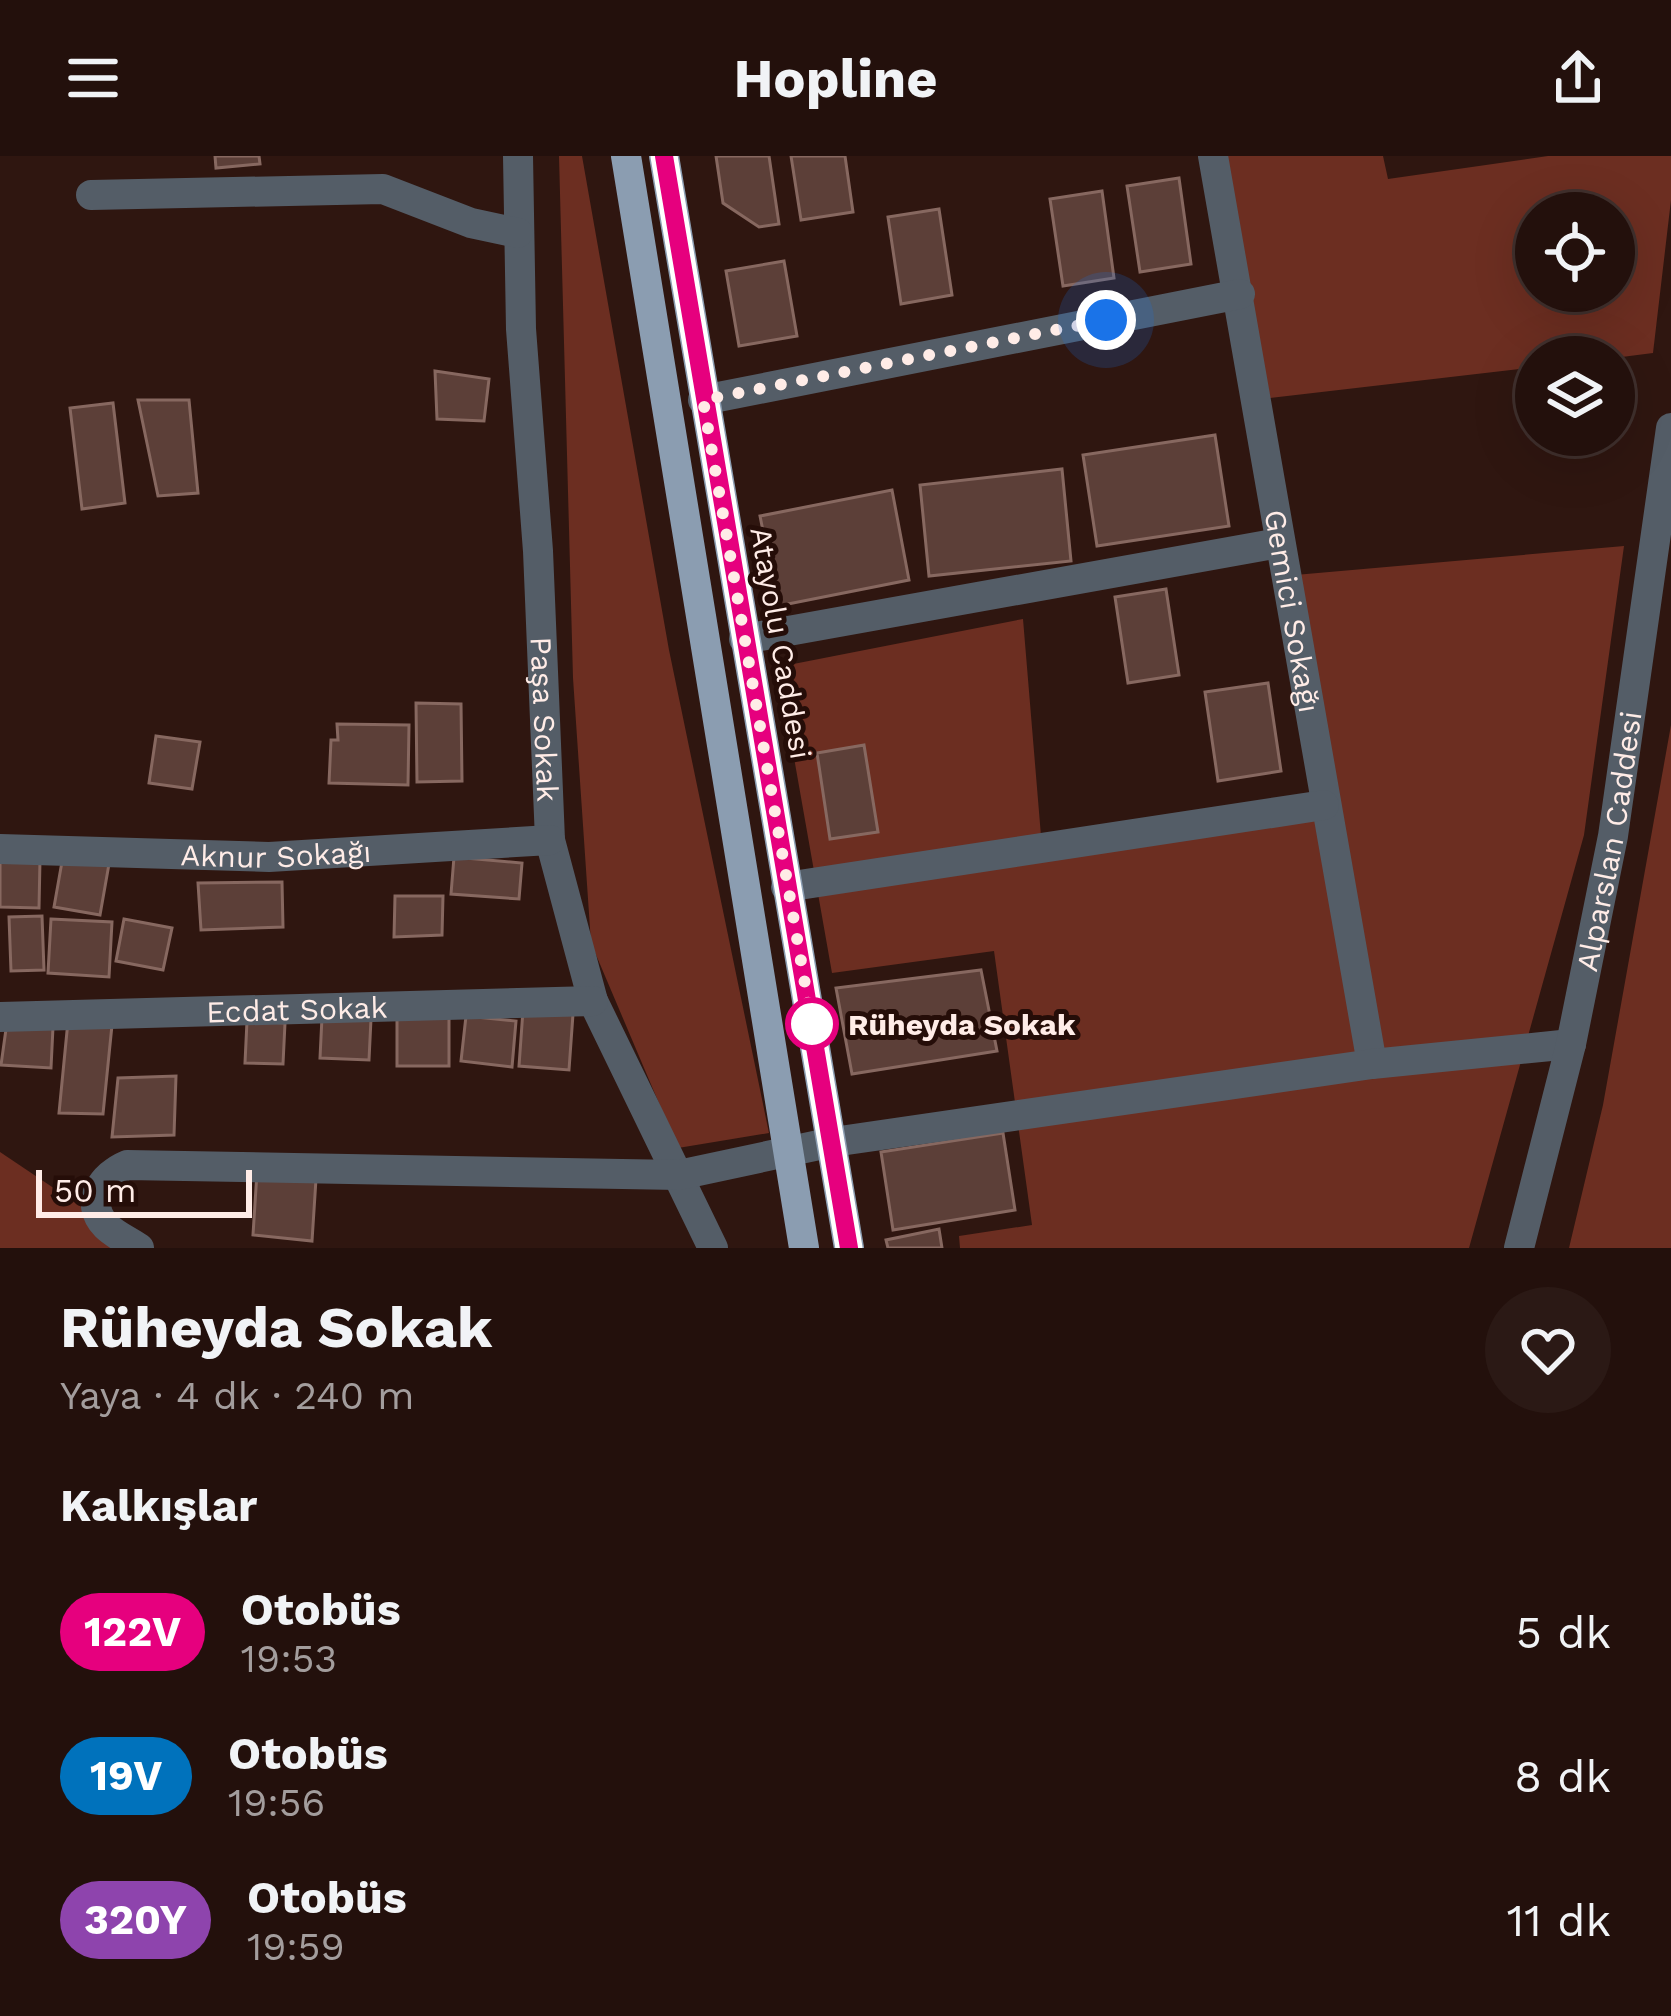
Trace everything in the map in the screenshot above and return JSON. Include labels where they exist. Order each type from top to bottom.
[{"type":"main road","points":[[626,156],[804,1248]]},
{"type":"main road","name":"Atayolu Caddesi","points":[[664,156],[849,1248]]},
{"type":"street","name":"Paşa Sokak","points":[[518,156],[550,840],[593,1001],[713,1248]]},
{"type":"street","name":"Gemici Sokağı","points":[[1213,156],[1372,1064]]},
{"type":"street","points":[[91,195],[383,189],[471,223],[518,233]]},
{"type":"street","points":[[703,400],[1240,294]]},
{"type":"street","name":"Alparslan Caddesi","points":[[1519,1248],[1571,1044],[1613,836],[1671,428]]},
{"type":"street","points":[[744,639],[1280,543]]},
{"type":"street","points":[[786,887],[1324,805]]},
{"type":"street","name":"Aknur Sokağı","points":[[0,849],[269,857],[550,840]]},
{"type":"street","name":"Ecdat Sokak","points":[[0,1017],[593,1001]]},
{"type":"street","points":[[140,1248],[107,1228],[99,1215],[99,1186],[110,1172],[127,1165],[680,1175],[832,1142],[1372,1064],[1571,1044]]},
{"type":"shaded area","points":[[559,156],[582,156],[669,650],[769,1133],[678,1148],[591,943],[573,678]]},
{"type":"shaded area","points":[[1225,156],[1383,156],[1388,179],[1548,156],[1671,156],[1671,200],[1653,353],[1635,355],[1635,336],[1515,336],[1515,369],[1270,398]]},
{"type":"shaded area","points":[[1624,546],[1584,835],[1469,1248],[960,1248],[959,1236],[1032,1225],[994,951],[832,973],[778,667],[1023,619],[1043,860],[1339,813],[1295,575]]},
{"type":"shaded area","points":[[1671,725],[1671,1248],[1569,1248],[1603,1105]]},
{"type":"shaded area","points":[[0,1152],[143,1248],[0,1248]]},
{"type":"building","points":[[215,156],[259,156],[260,164],[216,168]]},
{"type":"building","points":[[716,156],[769,156],[779,224],[759,227],[723,203]]},
{"type":"building","points":[[791,156],[845,156],[853,212],[801,220]]},
{"type":"building","points":[[1179,178],[1191,264],[1140,272],[1127,186]]},
{"type":"building","points":[[1102,191],[1114,278],[1063,286],[1050,199]]},
{"type":"building","points":[[939,209],[952,295],[901,304],[888,217]]},
{"type":"building","points":[[784,261],[797,336],[739,346],[726,271]]},
{"type":"building","points":[[435,371],[489,379],[484,421],[437,419]]},
{"type":"building","points":[[138,400],[189,400],[198,493],[158,496]]},
{"type":"building","points":[[113,403],[125,503],[82,509],[70,408]]},
{"type":"building","points":[[1215,435],[1229,526],[1097,546],[1083,455]]},
{"type":"building","points":[[1062,469],[1071,561],[929,576],[920,485]]},
{"type":"building","points":[[892,490],[909,580],[778,606],[760,516]]},
{"type":"building","points":[[1166,589],[1179,675],[1128,683],[1115,597]]},
{"type":"building","points":[[1268,683],[1281,771],[1218,781],[1205,692]]},
{"type":"building","points":[[416,703],[461,704],[462,781],[417,782]]},
{"type":"building","points":[[337,724],[409,725],[408,785],[329,783],[331,740],[338,740]]},
{"type":"building","points":[[156,736],[200,742],[192,789],[149,783]]},
{"type":"building","points":[[864,745],[878,832],[830,839],[817,753]]},
{"type":"building","points":[[63,856],[109,864],[100,915],[54,907]]},
{"type":"building","points":[[454,857],[522,863],[519,899],[451,894]]},
{"type":"building","points":[[0,858],[40,860],[39,908],[0,907]]},
{"type":"building","points":[[282,882],[283,927],[201,930],[198,883]]},
{"type":"building","points":[[395,896],[443,896],[442,935],[394,937]]},
{"type":"building","points":[[42,916],[44,970],[11,971],[9,917]]},
{"type":"building","points":[[51,919],[112,922],[109,977],[48,973]]},
{"type":"building","points":[[124,919],[172,928],[163,970],[116,961]]},
{"type":"building","points":[[981,970],[997,1051],[852,1074],[836,988]]},
{"type":"building","points":[[523,1010],[573,1014],[569,1070],[519,1066]]},
{"type":"building","points":[[397,1011],[449,1011],[449,1066],[397,1066]]},
{"type":"building","points":[[466,1016],[516,1021],[512,1067],[461,1061]]},
{"type":"building","points":[[322,1017],[371,1019],[369,1060],[320,1058]]},
{"type":"building","points":[[68,1021],[112,1025],[103,1114],[59,1113]]},
{"type":"building","points":[[247,1021],[285,1023],[283,1064],[245,1063]]},
{"type":"building","points":[[7,1022],[53,1027],[51,1068],[1,1065]]},
{"type":"building","points":[[176,1076],[174,1135],[112,1137],[118,1078]]},
{"type":"building","points":[[1003,1133],[1015,1210],[893,1230],[881,1152]]},
{"type":"building","points":[[257,1172],[316,1179],[312,1241],[253,1235]]},
{"type":"building","points":[[939,1229],[942,1248],[888,1248],[886,1240]]},
{"type":"bus line","name":"122V","points":[[664,156],[849,1248]]},
{"type":"place","name":"Rüheyda Sokak","points":[[812,1024]]},
{"type":"route","points":[[812,1024],[703,400],[1106,320]]}]
